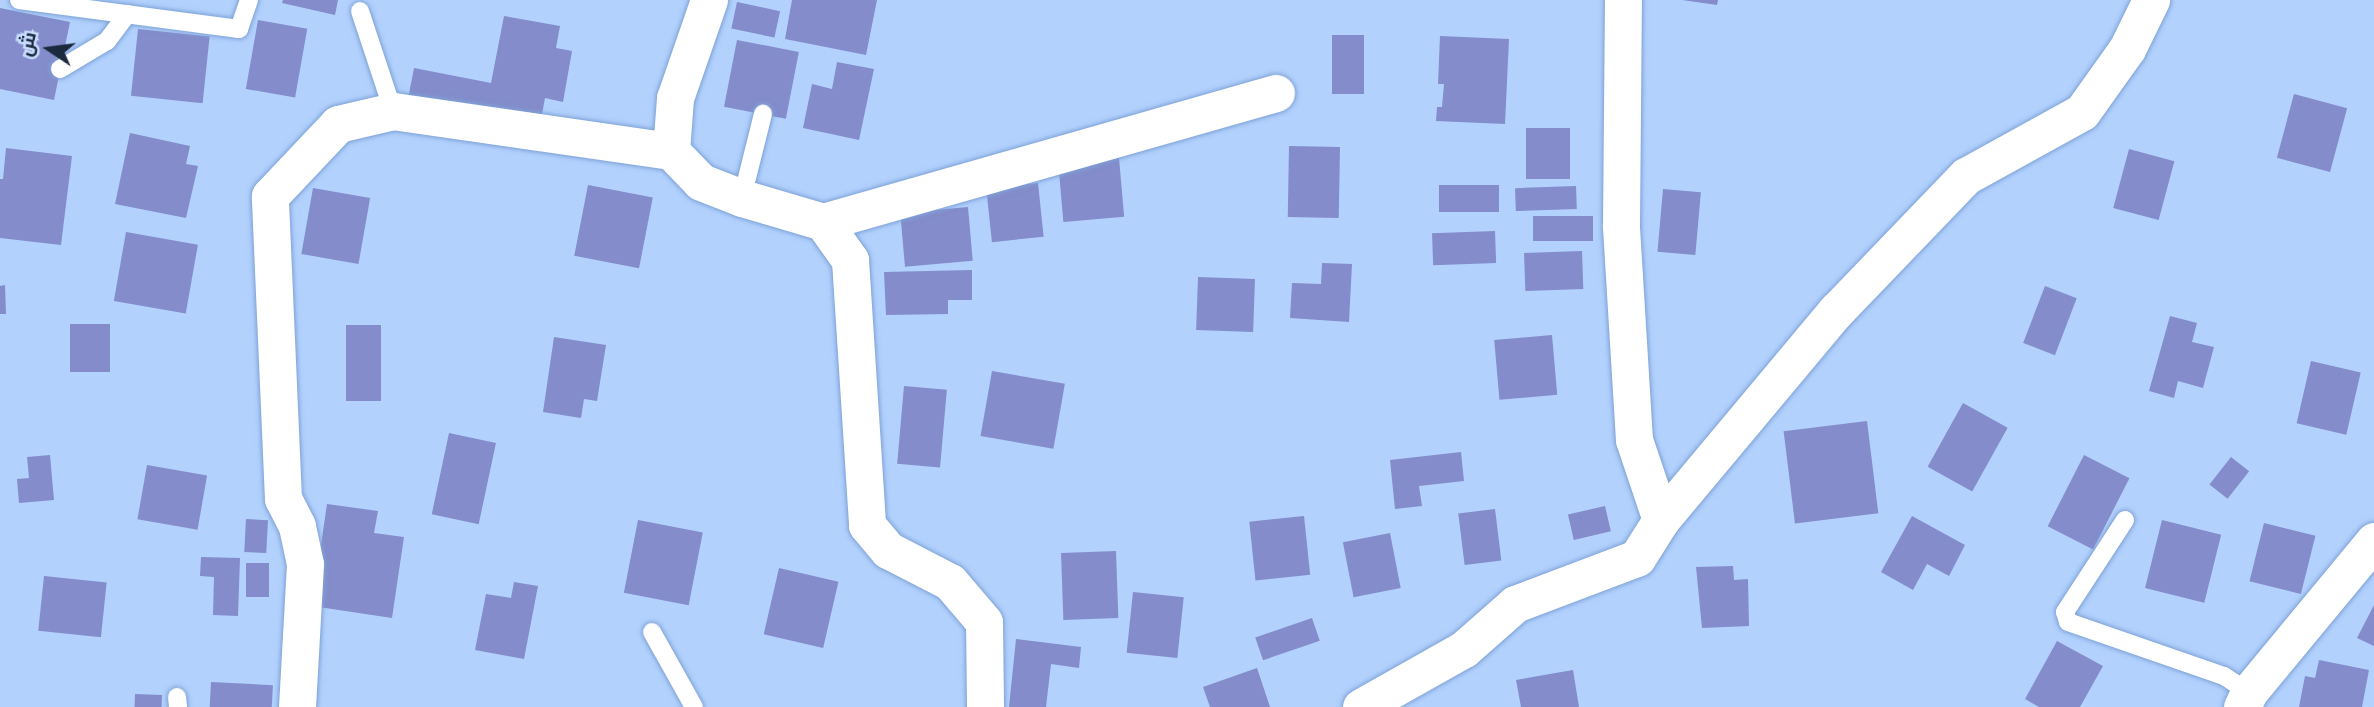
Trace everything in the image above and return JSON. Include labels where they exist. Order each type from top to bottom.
[{"type":"street","points":[[671,151],[675,98],[709,0]]},
{"type":"street","points":[[1623,0],[1621,225],[1634,440],[1661,520]]},
{"type":"street","points":[[1361,707],[1464,649],[1515,604],[1637,558],[1661,520],[1836,311],[1966,176],[2082,112],[2127,48],[2151,0]]},
{"type":"street","points":[[297,707],[305,565],[297,526],[284,499],[270,196],[338,124],[393,111],[671,151],[701,182],[742,198],[823,222],[1276,93]]},
{"type":"street","points":[[823,222],[850,260],[867,525],[888,550],[950,582],[984,622],[985,707]]},
{"type":"street","points":[[2245,700],[2374,541]]},
{"type":"lane","points":[[19,0],[239,29],[249,0]]},
{"type":"lane","points":[[360,11],[393,111]]},
{"type":"lane","points":[[60,69],[107,41],[127,14]]},
{"type":"lane","points":[[742,198],[763,114]]},
{"type":"lane","points":[[2125,520],[2065,612],[2068,622],[2224,676],[2245,700]]},
{"type":"lane","points":[[652,632],[694,707]]},
{"type":"building","points":[[283,0],[338,0],[335,15],[282,3]]},
{"type":"building","points":[[792,0],[877,0],[866,55],[785,39]]},
{"type":"building","points":[[1682,0],[1718,0],[1717,5]]},
{"type":"building","points":[[737,2],[780,11],[774,38],[731,28]]},
{"type":"building","points":[[0,8],[70,22],[54,100],[0,89]]},
{"type":"building","points":[[504,16],[560,26],[556,48],[572,51],[563,102],[545,98],[540,125],[408,99],[414,68],[491,83]]},
{"type":"building","points":[[258,20],[307,29],[295,98],[246,89]]},
{"type":"building","points":[[138,29],[210,37],[203,103],[131,96]]},
{"type":"building","points":[[1332,35],[1364,35],[1364,94],[1332,94]]},
{"type":"building","points":[[1440,36],[1509,39],[1505,124],[1436,121],[1437,107],[1442,107],[1444,84],[1438,84]]},
{"type":"building","points":[[737,40],[799,52],[786,119],[724,107]]},
{"type":"building","points":[[837,62],[874,69],[859,140],[803,128],[812,84],[832,89]]},
{"type":"building","points":[[2294,94],[2347,108],[2330,172],[2277,158]]},
{"type":"building","points":[[1526,128],[1570,128],[1570,179],[1526,179]]},
{"type":"building","points":[[130,133],[190,146],[186,164],[198,166],[186,218],[115,204]]},
{"type":"building","points":[[1289,146],[1340,147],[1339,218],[1288,217]]},
{"type":"building","points":[[6,148],[72,156],[61,245],[0,238],[0,179],[3,179]]},
{"type":"building","points":[[2129,149],[2174,161],[2159,220],[2113,208]]},
{"type":"building","points":[[1119,158],[1124,217],[1063,222],[1058,163]]},
{"type":"building","points":[[1038,183],[1044,237],[992,242],[986,188]]},
{"type":"building","points":[[588,185],[653,198],[639,268],[574,256]]},
{"type":"building","points":[[1439,185],[1499,185],[1499,212],[1439,212]]},
{"type":"building","points":[[1576,186],[1577,209],[1516,211],[1515,188]]},
{"type":"building","points":[[313,188],[370,198],[358,264],[301,254]]},
{"type":"building","points":[[1663,189],[1701,192],[1695,255],[1658,252]]},
{"type":"building","points":[[968,207],[973,261],[905,267],[900,213]]},
{"type":"building","points":[[1533,216],[1593,216],[1593,241],[1533,241]]},
{"type":"building","points":[[1495,231],[1496,263],[1433,265],[1432,233]]},
{"type":"building","points":[[126,232],[198,245],[186,314],[114,301]]},
{"type":"building","points":[[1582,251],[1583,289],[1525,291],[1524,253]]},
{"type":"building","points":[[1322,263],[1352,264],[1349,322],[1290,318],[1292,283],[1321,284]]},
{"type":"building","points":[[972,270],[972,300],[948,300],[948,314],[886,315],[884,272]]},
{"type":"building","points":[[1198,277],[1255,279],[1253,332],[1196,330]]},
{"type":"building","points":[[5,285],[6,314],[0,314],[0,286]]},
{"type":"building","points":[[2045,286],[2077,298],[2055,355],[2023,343]]},
{"type":"building","points":[[2170,316],[2197,323],[2192,342],[2214,347],[2203,388],[2178,381],[2174,398],[2149,391]]},
{"type":"building","points":[[70,324],[110,324],[110,372],[70,372]]},
{"type":"building","points":[[346,325],[381,325],[381,401],[346,401]]},
{"type":"building","points":[[1552,335],[1557,395],[1499,400],[1494,340]]},
{"type":"building","points":[[554,337],[606,345],[597,401],[584,399],[581,418],[543,412]]},
{"type":"building","points":[[2311,361],[2361,372],[2346,435],[2297,423]]},
{"type":"building","points":[[992,371],[1065,384],[1053,449],[981,436]]},
{"type":"building","points":[[904,386],[947,390],[940,467],[897,464]]},
{"type":"building","points":[[1963,403],[2008,428],[1972,492],[1928,467]]},
{"type":"building","points":[[1867,421],[1878,513],[1795,524],[1784,431]]},
{"type":"building","points":[[449,433],[496,443],[479,524],[432,514]]},
{"type":"building","points":[[1461,452],[1464,481],[1419,486],[1422,506],[1395,509],[1390,460]]},
{"type":"building","points":[[50,455],[54,500],[19,503],[17,479],[29,478],[27,457]]},
{"type":"building","points":[[2084,455],[2129,478],[2093,549],[2048,526]]},
{"type":"building","points":[[2231,457],[2249,471],[2228,499],[2209,485]]},
{"type":"building","points":[[147,465],[207,476],[198,530],[137,519]]},
{"type":"building","points":[[327,504],[378,511],[374,533],[404,537],[392,618],[312,606]]},
{"type":"building","points":[[1605,506],[1611,531],[1574,540],[1568,515]]},
{"type":"building","points":[[1495,509],[1501,561],[1465,565],[1458,514]]},
{"type":"building","points":[[1304,516],[1310,575],[1255,580],[1249,522]]},
{"type":"building","points":[[1912,516],[1965,545],[1949,576],[1927,564],[1913,590],[1881,572]]},
{"type":"building","points":[[246,519],[268,520],[266,553],[244,552]]},
{"type":"building","points":[[638,520],[703,533],[689,605],[624,593]]},
{"type":"building","points":[[2162,520],[2221,535],[2204,603],[2145,588]]},
{"type":"building","points":[[2264,523],[2315,536],[2301,594],[2249,581]]},
{"type":"building","points":[[1390,533],[1401,588],[1354,597],[1343,542]]},
{"type":"building","points":[[1116,551],[1118,618],[1063,620],[1061,553]]},
{"type":"building","points":[[201,557],[240,558],[238,616],[213,615],[214,577],[200,576]]},
{"type":"building","points":[[246,563],[269,563],[269,597],[246,597]]},
{"type":"building","points":[[1733,566],[1734,580],[1748,579],[1749,626],[1702,628],[1696,567]]},
{"type":"building","points":[[779,568],[838,582],[823,648],[764,634]]},
{"type":"building","points":[[44,576],[107,583],[101,637],[38,631]]},
{"type":"building","points":[[514,582],[538,586],[524,659],[475,650],[486,594],[511,598]]},
{"type":"building","points":[[1133,592],[1184,597],[1177,658],[1127,653]]},
{"type":"building","points":[[2374,605],[2374,646],[2357,638]]},
{"type":"building","points":[[1312,618],[1320,641],[1263,660],[1255,638]]},
{"type":"building","points":[[1016,639],[1081,647],[1079,668],[1051,664],[1046,707],[1009,707]]},
{"type":"building","points":[[2057,641],[2103,666],[2080,707],[2039,707],[2025,699]]},
{"type":"building","points":[[2319,660],[2369,670],[2362,707],[2299,707],[2305,676],[2315,678]]},
{"type":"building","points":[[1257,668],[1270,707],[1210,707],[1203,687]]},
{"type":"building","points":[[1573,670],[1579,707],[1521,707],[1516,680]]},
{"type":"building","points":[[211,682],[273,685],[272,707],[210,707]]},
{"type":"building","points":[[135,694],[162,695],[162,707],[135,707]]}]
